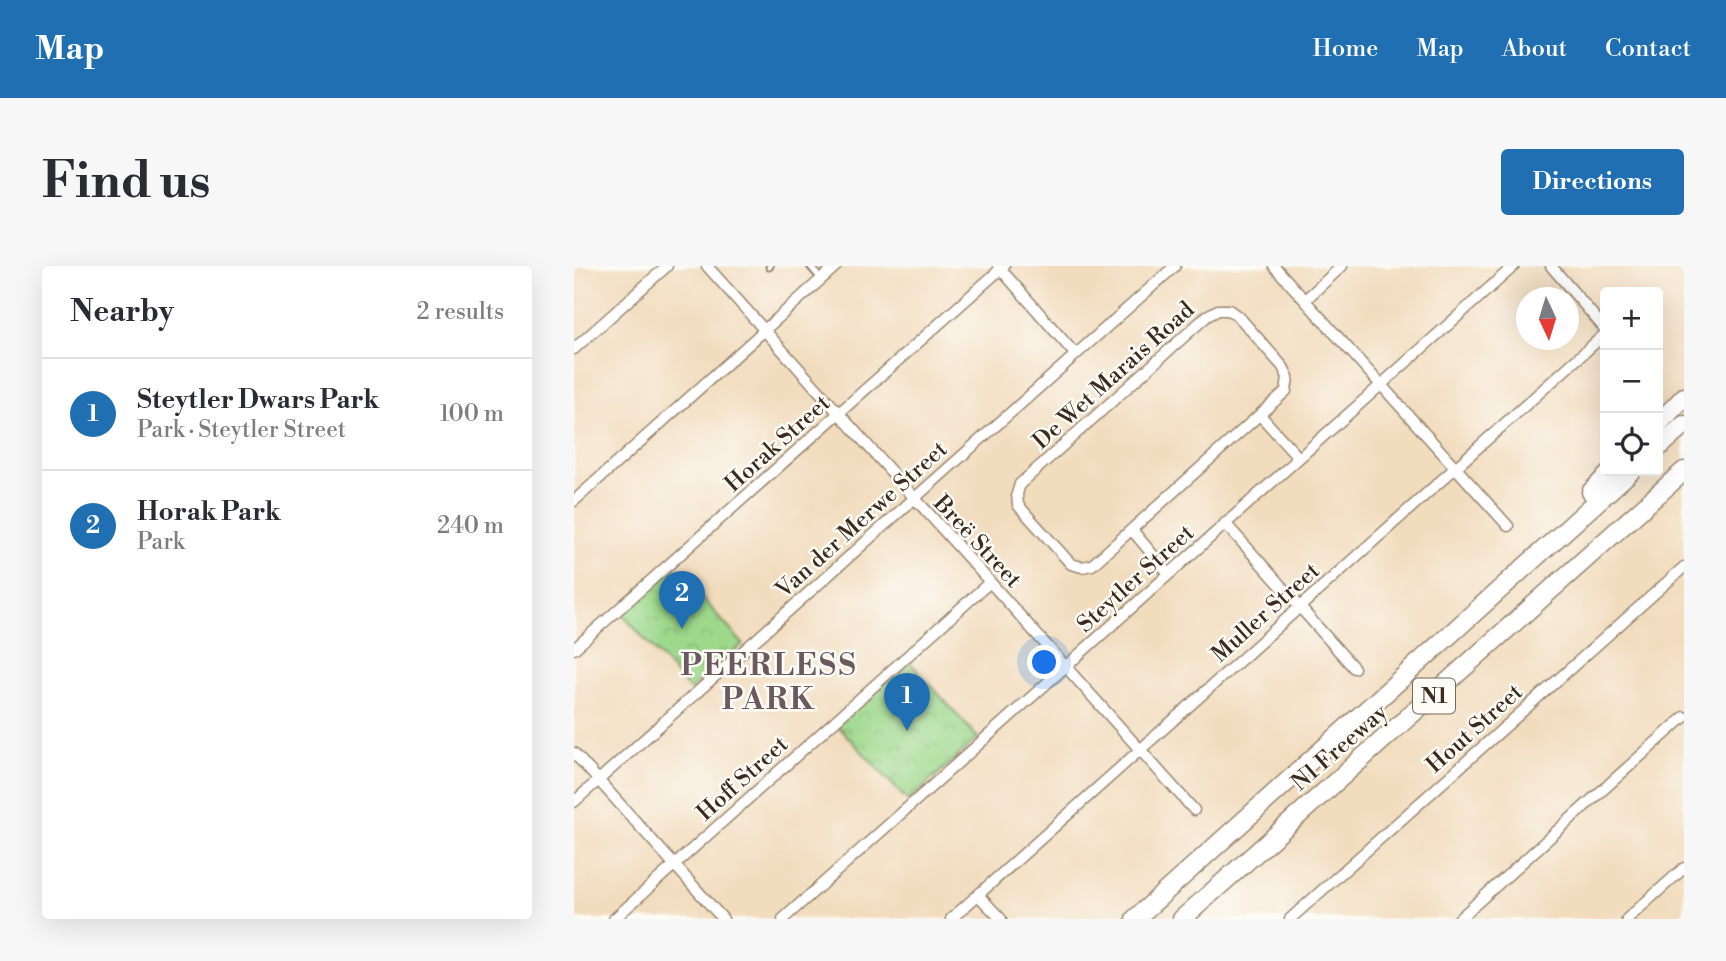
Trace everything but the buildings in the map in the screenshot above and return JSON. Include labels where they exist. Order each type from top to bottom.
[{"type":"highway","points":[[1663,419],[1684,397]]},
{"type":"highway","points":[[1663,444],[1684,425]]},
{"type":"highway","name":"N1 Freeway","points":[[1182,919],[1564,581],[1684,471]]},
{"type":"highway","points":[[1521,570],[1544,540],[1607,476]]},
{"type":"highway","name":"N1 Freeway","points":[[1135,919],[1626,476]]},
{"type":"highway","points":[[1564,581],[1586,569],[1684,486]]},
{"type":"street","points":[[574,349],[667,266]]},
{"type":"street","name":"Breë Street","points":[[707,266],[1194,810]]},
{"type":"street","points":[[574,501],[836,266]]},
{"type":"street","name":"Van der Merwe Street","points":[[574,802],[1175,266]]},
{"type":"street","points":[[1273,266],[1508,526]]},
{"type":"street","points":[[1305,300],[1342,266]]},
{"type":"street","name":"Steytler Street","points":[[783,919],[1514,266]]},
{"type":"street","points":[[1550,266],[1600,325]]},
{"type":"street","points":[[1001,267],[1075,354]]},
{"type":"street","name":"Horak Street","points":[[574,649],[1001,267]]},
{"type":"street","name":"De Wet Marais Road","points":[[1218,310],[1229,310],[1240,318],[1286,372],[1286,391],[1132,530],[1092,565],[1076,566],[1066,560],[1018,505],[1017,489],[1207,316],[1218,310]]},
{"type":"street","name":"Muller Street","points":[[951,919],[1600,336]]},
{"type":"street","points":[[1260,415],[1298,457]]},
{"type":"street","points":[[1225,523],[1354,668]]},
{"type":"street","points":[[1132,530],[1169,574]]},
{"type":"street","name":"Hout Street","points":[[1290,919],[1684,567]]},
{"type":"street","name":"Hoff Street","points":[[614,919],[990,582]]},
{"type":"street","points":[[1460,919],[1684,718]]},
{"type":"street","points":[[574,753],[723,919]]},
{"type":"street","points":[[1627,919],[1684,868]]},
{"type":"street","points":[[978,895],[1001,919]]},
{"type":"lane","points":[[810,266],[821,279]]},
{"type":"green space","points":[[674,567],[743,644],[690,690],[622,614]]},
{"type":"green space","points":[[908,660],[978,738],[908,801],[837,725]]},
{"type":"place","name":"Horak Park","points":[[682,629]]},
{"type":"place","name":"Steytler Dwars Park","points":[[907,731]]},
{"type":"district","name":"PEERLESS PARK","points":[[769,682]]}]
